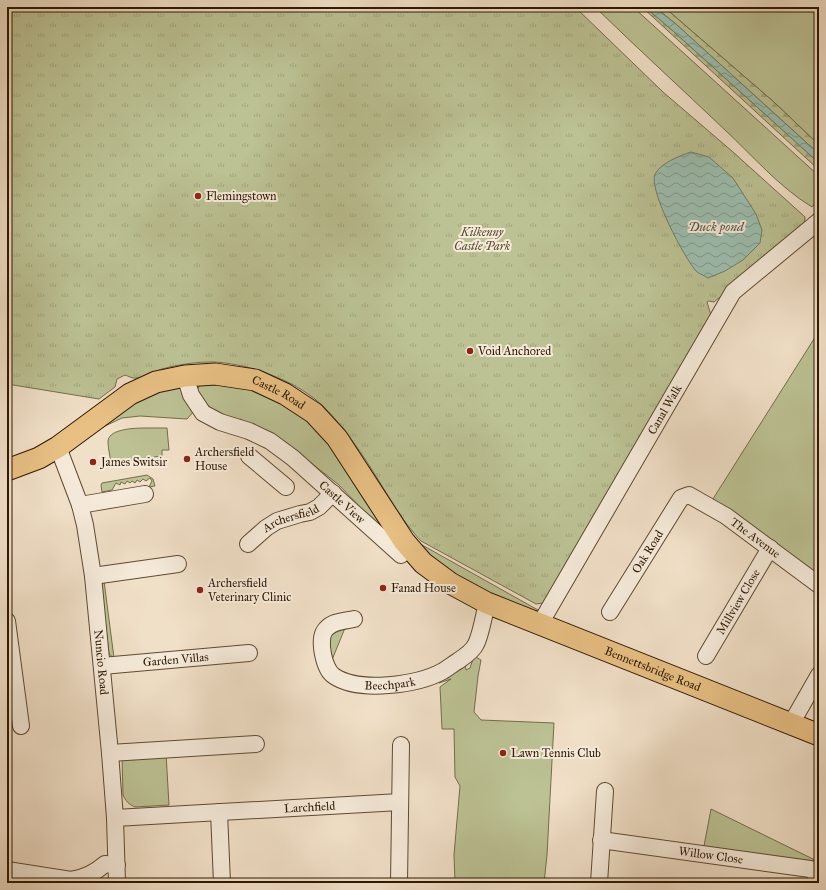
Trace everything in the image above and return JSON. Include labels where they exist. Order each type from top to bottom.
[{"type":"main road","name":"Castle Road","points":[[7,470],[39,458],[58,447],[130,394],[156,382],[184,376],[215,374],[255,380],[285,394],[314,413],[337,438],[404,541],[423,563],[450,583],[486,603]]},
{"type":"main road","name":"Bennettsbridge Road","points":[[486,603],[819,735]]},
{"type":"street","name":"Canal Walk","points":[[540,624],[733,292],[819,221]]},
{"type":"street","name":"Castle View","points":[[184,376],[191,395],[203,412],[220,422],[249,431],[270,441],[293,458],[401,555]]},
{"type":"street","name":"Nuncio Road","points":[[58,447],[80,505],[85,525],[93,576],[110,753],[115,818],[117,883]]},
{"type":"street","points":[[267,471],[282,450]]},
{"type":"street","points":[[249,456],[286,487]]},
{"type":"street","name":"Archersfield","points":[[248,544],[266,528],[277,521],[310,512],[319,507],[333,493]]},
{"type":"street","points":[[80,505],[145,494]]},
{"type":"street","name":"The Avenue","points":[[689,495],[726,516],[819,585]]},
{"type":"street","name":"Oak Road","points":[[610,612],[681,498],[689,495]]},
{"type":"street","name":"Millview Close","points":[[706,656],[770,548]]},
{"type":"street","points":[[93,576],[178,564]]},
{"type":"street","name":"Beechpark","points":[[354,619],[333,623],[325,630],[322,641],[325,666],[333,676],[346,682],[371,687],[409,683],[442,672],[464,657],[476,645],[486,603]]},
{"type":"street","points":[[7,621],[11,680],[21,726]]},
{"type":"street","name":"Garden Villas","points":[[102,666],[249,653]]},
{"type":"street","points":[[791,724],[819,675]]},
{"type":"street","points":[[110,753],[256,744]]},
{"type":"street","points":[[399,883],[401,745]]},
{"type":"street","points":[[599,883],[605,791]]},
{"type":"street","name":"Larchfield","points":[[115,818],[400,802]]},
{"type":"street","points":[[219,812],[222,883]]},
{"type":"street","name":"Willow Close","points":[[601,840],[810,869],[819,875]]},
{"type":"street","points":[[7,869],[74,882],[89,876],[105,864],[117,864]]},
{"type":"green space","name":"Kilkenny Castle Park","points":[[7,7],[575,7],[663,92],[733,152],[805,217],[804,228],[714,302],[707,302],[713,322],[543,603],[536,604],[421,541],[398,512],[367,461],[339,423],[313,398],[290,383],[277,377],[238,365],[218,362],[193,363],[162,369],[139,378],[133,378],[125,375],[117,379],[115,387],[99,399],[7,384]]},
{"type":"green space","points":[[595,7],[633,7],[819,176],[819,198],[812,207],[777,181]]},
{"type":"green space","points":[[642,7],[645,7],[673,31],[817,161],[819,163],[819,170]]},
{"type":"green space","points":[[655,7],[664,7],[775,103],[819,145],[819,154],[677,25]]},
{"type":"green space","points":[[664,7],[813,7],[819,15],[819,145],[775,103]]},
{"type":"green space","points":[[819,331],[819,577],[711,502]]},
{"type":"green space","points":[[203,380],[259,388],[320,428],[391,532],[382,530],[339,485],[299,452],[273,434],[240,419],[238,423],[209,407],[197,390]]},
{"type":"green space","points":[[175,386],[181,389],[194,411],[187,419],[140,416],[122,418],[103,427],[99,424],[140,396]]},
{"type":"green space","points":[[137,428],[167,428],[169,450],[162,450],[162,456],[111,463],[108,441],[113,433]]},
{"type":"green space","points":[[147,475],[153,479],[155,486],[149,487],[152,481],[150,478],[146,481],[143,479],[140,482],[137,480],[135,483],[132,481],[130,483],[127,481],[125,484],[121,482],[120,485],[116,483],[112,490],[102,492],[102,483]]},
{"type":"green space","points":[[415,541],[538,610],[532,612],[483,592],[441,566]]},
{"type":"green space","points":[[104,581],[114,658],[109,654],[101,585]]},
{"type":"green space","points":[[345,628],[332,660],[330,661],[328,637],[335,631]]},
{"type":"green space","name":"Lawn Tennis Club","points":[[474,656],[481,660],[474,712],[481,720],[554,723],[547,855],[544,883],[455,883],[454,855],[460,786],[455,777],[454,729],[442,729],[440,687],[451,679],[439,683],[439,681],[465,664],[466,670],[470,668]]},
{"type":"green space","points":[[166,753],[169,805],[135,807],[131,805],[126,801],[123,795],[122,756]]},
{"type":"green space","points":[[711,809],[819,862],[819,867],[707,849],[704,846]]},
{"type":"water","points":[[645,7],[655,7],[677,25],[819,154],[819,163],[673,31]]},
{"type":"water","name":"Duck pond","points":[[691,152],[709,157],[733,178],[756,214],[762,230],[760,243],[743,260],[725,271],[708,278],[697,272],[684,254],[662,208],[654,182],[655,174],[661,166]]},
{"type":"place","name":"Flemingstown","points":[[198,196]]},
{"type":"place","name":"Void Anchored","points":[[470,351]]},
{"type":"place","name":"Archersfield House","points":[[187,459]]},
{"type":"place","name":"James Switsir","points":[[93,462]]},
{"type":"place","name":"Fanad House","points":[[383,588]]},
{"type":"place","name":"Archersfield Veterinary Clinic","points":[[200,590]]},
{"type":"place","name":"Lawn Tennis Club","points":[[503,753]]}]
